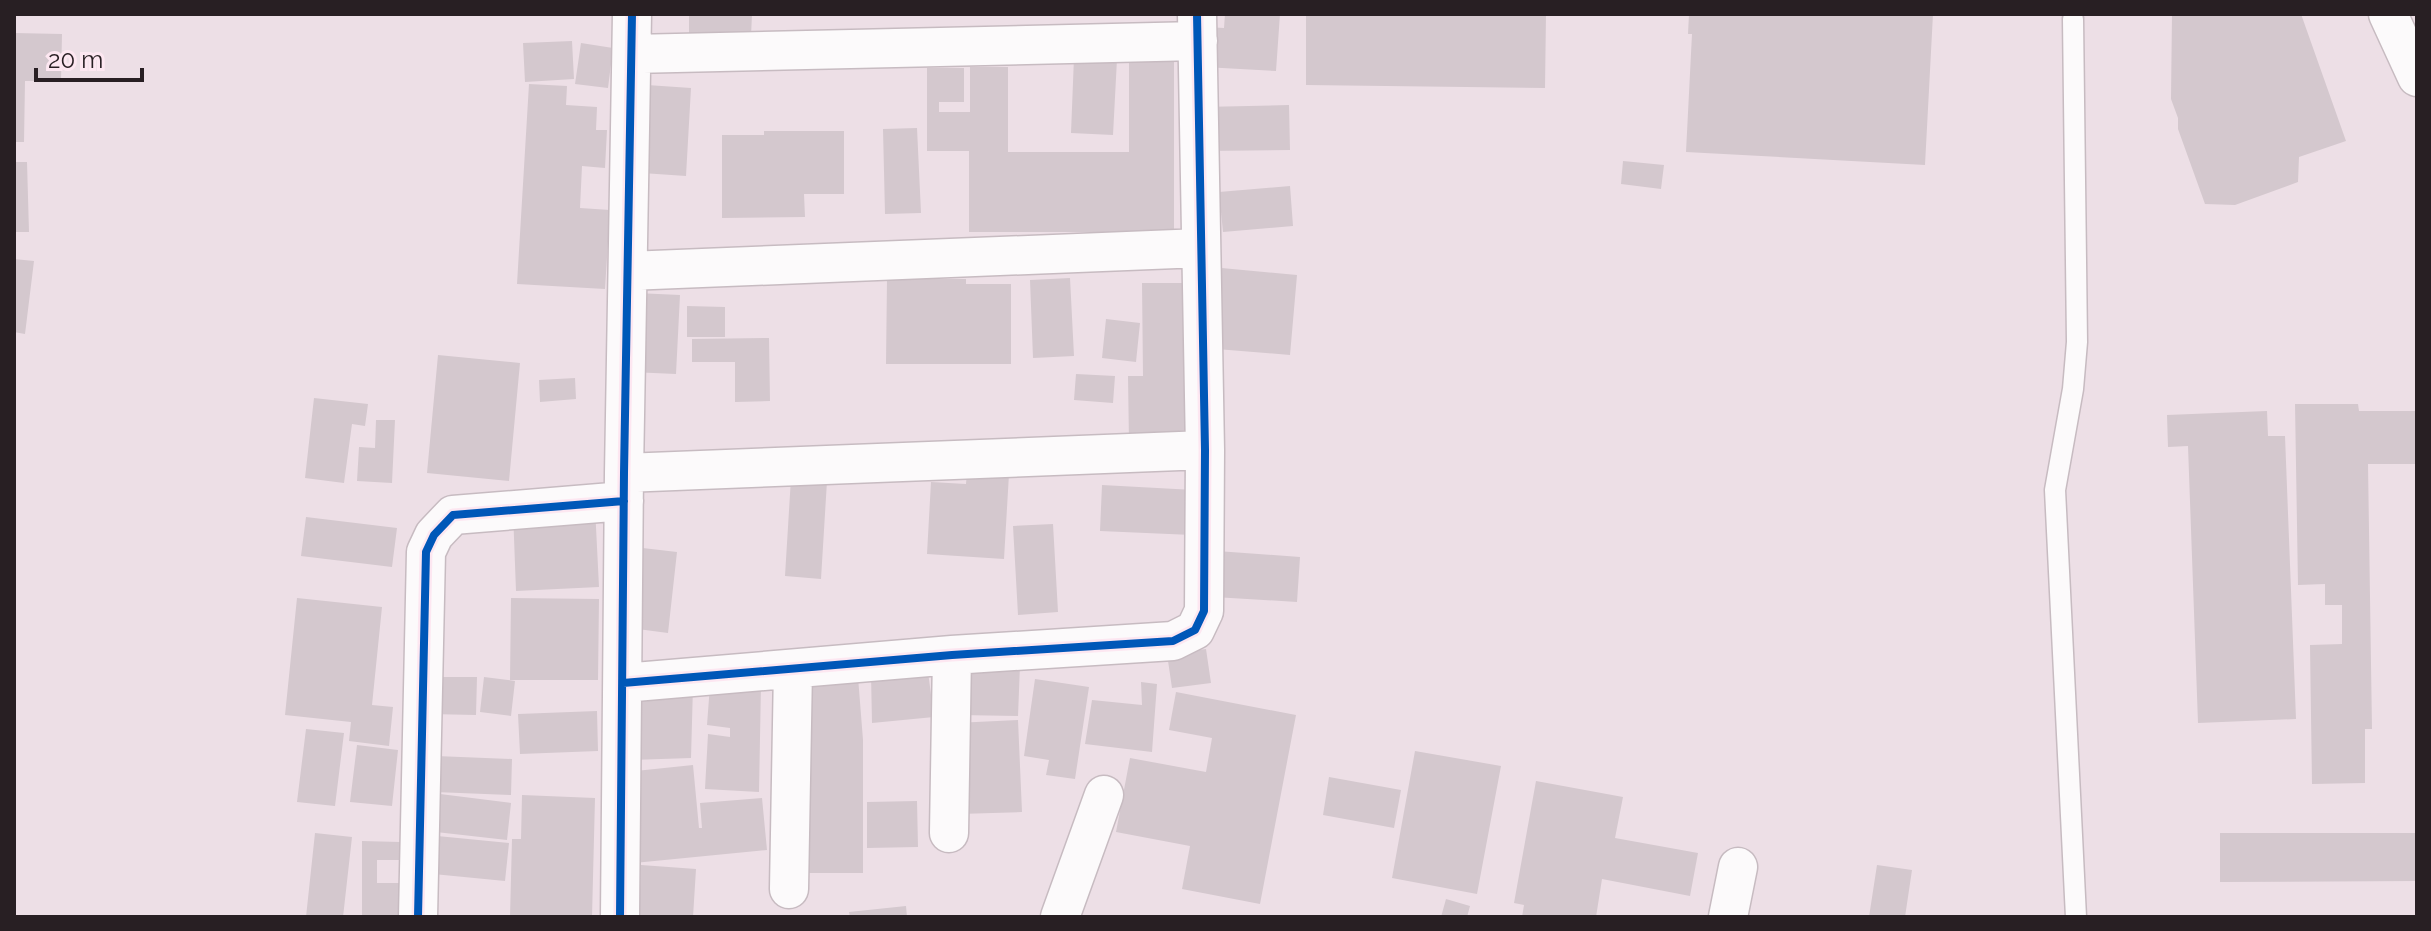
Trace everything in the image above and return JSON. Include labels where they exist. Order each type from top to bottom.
[{"type":"street","points":[[620,917],[632,14]]},
{"type":"street","points":[[2388,14],[2417,77]]},
{"type":"street","points":[[623,683],[952,655],[1173,641],[1195,630],[1204,611],[1205,450],[1198,28],[632,54]]},
{"type":"street","points":[[628,271],[1201,248]]},
{"type":"street","points":[[418,917],[426,552],[434,535],[453,515],[624,487],[1205,450]]},
{"type":"street","points":[[949,833],[952,655]]},
{"type":"street","points":[[789,889],[793,669]]},
{"type":"street","points":[[1060,917],[1104,795]]},
{"type":"street","points":[[1728,917],[1738,867]]},
{"type":"lane","points":[[2073,19],[2077,342],[2073,389],[2055,490],[2076,917]]},
{"type":"building","points":[[689,14],[752,14],[751,36],[689,34]]},
{"type":"building","points":[[1225,14],[1280,14],[1276,71],[1204,67],[1206,27],[1224,28]]},
{"type":"building","points":[[1306,14],[1546,14],[1545,88],[1306,85]]},
{"type":"building","points":[[1689,14],[1933,14],[1925,165],[1686,152],[1692,34],[1688,34]]},
{"type":"building","points":[[2172,14],[2301,14],[2346,141],[2299,157],[2298,182],[2235,205],[2205,204],[2178,129],[2178,118],[2171,99]]},
{"type":"building","points":[[14,33],[62,34],[61,81],[25,81],[24,142],[14,142]]},
{"type":"building","points":[[572,41],[574,79],[525,82],[523,43]]},
{"type":"building","points":[[581,43],[613,48],[608,88],[575,84]]},
{"type":"building","points":[[1074,57],[1117,59],[1113,135],[1071,133]]},
{"type":"building","points":[[1129,58],[1174,58],[1174,232],[969,232],[969,151],[927,151],[927,68],[964,68],[964,102],[939,102],[939,112],[970,112],[970,67],[1008,67],[1008,152],[1129,152]]},
{"type":"building","points":[[529,84],[567,86],[566,105],[597,107],[596,130],[607,130],[605,168],[582,166],[580,208],[610,210],[605,289],[517,284]]},
{"type":"building","points":[[647,85],[691,88],[686,176],[642,173]]},
{"type":"building","points":[[1289,105],[1290,150],[1203,151],[1202,107]]},
{"type":"building","points":[[917,128],[921,213],[885,214],[883,129]]},
{"type":"building","points":[[764,131],[844,131],[844,194],[804,194],[805,217],[722,218],[722,135],[764,135]]},
{"type":"building","points":[[1623,161],[1664,165],[1661,189],[1621,184]]},
{"type":"building","points":[[14,162],[27,162],[29,232],[14,232]]},
{"type":"building","points":[[1290,186],[1293,226],[1223,232],[1219,192]]},
{"type":"building","points":[[14,259],[34,261],[25,334],[14,332]]},
{"type":"building","points":[[1211,267],[1297,275],[1290,355],[1204,348]]},
{"type":"building","points":[[1070,278],[1074,356],[1033,358],[1030,280]]},
{"type":"building","points":[[887,279],[966,279],[966,284],[1011,284],[1011,364],[886,364]]},
{"type":"building","points":[[1142,283],[1187,283],[1189,443],[1129,443],[1128,376],[1143,376]]},
{"type":"building","points":[[636,293],[680,295],[676,374],[631,372]]},
{"type":"building","points":[[687,306],[725,307],[725,337],[687,337]]},
{"type":"building","points":[[1106,319],[1140,323],[1136,362],[1102,358]]},
{"type":"building","points":[[769,338],[770,401],[735,402],[735,362],[692,362],[692,339]]},
{"type":"building","points":[[438,355],[520,363],[509,481],[427,473]]},
{"type":"building","points":[[1076,374],[1115,376],[1113,403],[1074,400]]},
{"type":"building","points":[[575,378],[576,399],[540,402],[539,380]]},
{"type":"building","points":[[314,398],[368,404],[365,426],[352,424],[344,483],[305,478]]},
{"type":"building","points":[[2295,404],[2358,404],[2359,411],[2417,411],[2417,464],[2368,464],[2372,729],[2365,729],[2365,783],[2312,784],[2310,645],[2342,644],[2342,605],[2325,605],[2325,584],[2298,585]]},
{"type":"building","points":[[2267,411],[2268,436],[2285,436],[2296,719],[2198,723],[2188,446],[2168,447],[2167,415]]},
{"type":"building","points":[[376,420],[395,420],[392,483],[357,481],[359,447],[375,448]]},
{"type":"building","points":[[967,471],[1009,474],[1004,559],[927,554],[931,482],[966,484]]},
{"type":"building","points":[[791,478],[827,481],[821,579],[785,576]]},
{"type":"building","points":[[1102,485],[1194,490],[1192,535],[1100,531]]},
{"type":"building","points":[[595,507],[599,587],[516,591],[513,511]]},
{"type":"building","points":[[306,517],[397,528],[392,567],[301,556]]},
{"type":"building","points":[[1053,524],[1058,612],[1018,615],[1013,526]]},
{"type":"building","points":[[634,547],[677,552],[668,633],[630,628]]},
{"type":"building","points":[[1217,551],[1300,557],[1297,602],[1214,597]]},
{"type":"building","points":[[297,598],[382,607],[372,705],[393,707],[389,746],[349,741],[351,722],[285,715]]},
{"type":"building","points":[[511,598],[599,599],[598,680],[510,680]]},
{"type":"building","points":[[1206,649],[1211,683],[1172,688],[1167,654]]},
{"type":"building","points":[[1020,665],[1018,716],[959,715],[962,666]]},
{"type":"building","points":[[928,672],[934,717],[872,723],[871,674]]},
{"type":"building","points":[[429,677],[477,677],[476,715],[429,714]]},
{"type":"building","points":[[484,677],[515,681],[511,716],[480,712]]},
{"type":"building","points":[[858,677],[863,740],[863,873],[795,873],[800,678]]},
{"type":"building","points":[[1035,679],[1089,687],[1075,779],[1046,775],[1049,760],[1024,756]]},
{"type":"building","points":[[1141,682],[1157,684],[1152,752],[1085,744],[1092,700],[1142,705]]},
{"type":"building","points":[[761,684],[759,792],[705,789],[708,734],[730,737],[730,728],[707,725],[710,685]]},
{"type":"building","points":[[693,686],[691,758],[631,760],[634,687]]},
{"type":"building","points":[[1176,692],[1296,715],[1260,904],[1182,889],[1190,846],[1116,832],[1130,758],[1206,772],[1212,738],[1169,730]]},
{"type":"building","points":[[597,711],[598,751],[520,754],[518,714]]},
{"type":"building","points":[[1018,720],[1022,812],[959,814],[955,723]]},
{"type":"building","points":[[306,729],[344,733],[335,806],[297,802]]},
{"type":"building","points":[[357,745],[398,750],[392,806],[350,802]]},
{"type":"building","points":[[1415,751],[1501,766],[1477,894],[1392,878]]},
{"type":"building","points":[[436,756],[512,759],[511,795],[435,792]]},
{"type":"building","points":[[693,765],[699,828],[702,828],[700,803],[762,798],[767,850],[634,863],[626,772]]},
{"type":"building","points":[[1329,777],[1401,790],[1394,828],[1323,815]]},
{"type":"building","points":[[1536,781],[1623,797],[1615,838],[1698,853],[1690,896],[1602,879],[1596,917],[1522,917],[1524,905],[1514,903]]},
{"type":"building","points":[[432,793],[511,803],[507,840],[427,831]]},
{"type":"building","points":[[522,795],[595,798],[592,917],[510,917],[512,839],[521,839]]},
{"type":"building","points":[[917,801],[918,847],[867,848],[867,802]]},
{"type":"building","points":[[315,833],[352,837],[343,917],[306,917]]},
{"type":"building","points":[[2220,833],[2417,833],[2417,881],[2220,882]]},
{"type":"building","points":[[427,835],[509,843],[505,881],[423,873]]},
{"type":"building","points":[[362,841],[400,842],[400,860],[377,860],[377,883],[404,883],[404,917],[362,917]]},
{"type":"building","points":[[641,865],[696,869],[693,917],[639,917]]},
{"type":"building","points":[[1877,865],[1912,870],[1905,917],[1869,917]]},
{"type":"building","points":[[1446,899],[1470,906],[1467,917],[1441,917]]},
{"type":"building","points":[[906,906],[907,917],[850,917],[849,912]]},
{"type":"cycle path","points":[[620,917],[632,14]]},
{"type":"cycle path","points":[[623,683],[952,655],[1173,641],[1195,630],[1204,611],[1205,450],[1197,14]]},
{"type":"cycle path","points":[[418,917],[426,552],[434,535],[453,515],[624,501]]}]
